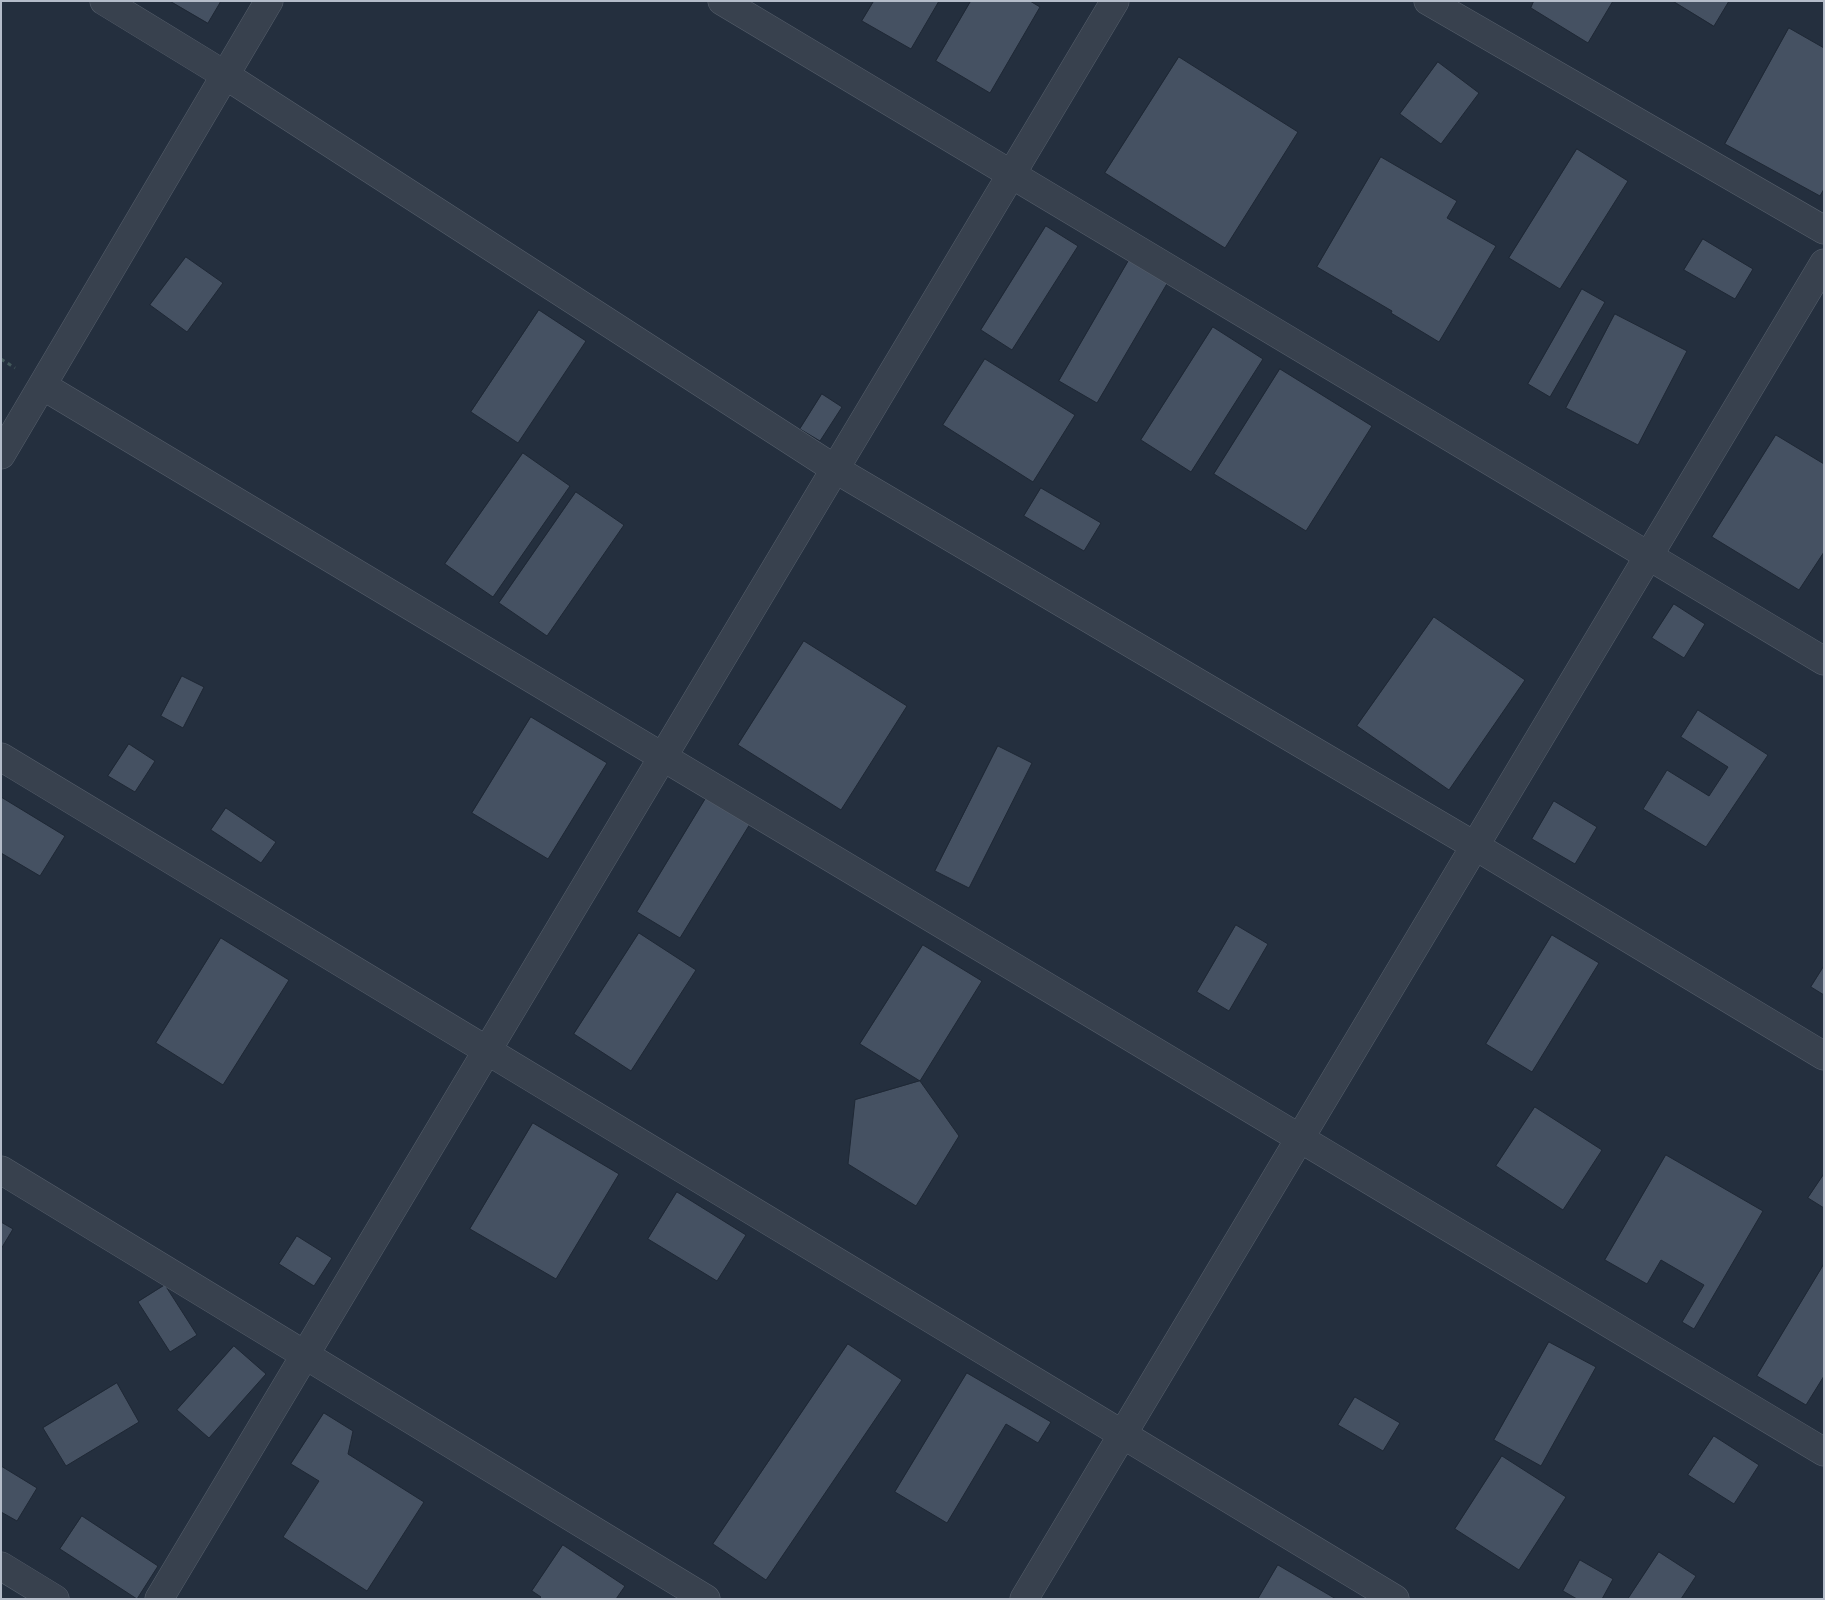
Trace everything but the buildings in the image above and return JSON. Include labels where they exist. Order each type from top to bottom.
[{"type":"street","points":[[104,1],[225,75],[835,469],[1475,846],[1824,1056]]},
{"type":"street","points":[[1,455],[269,1]]},
{"type":"street","points":[[722,1],[1824,661]]},
{"type":"street","points":[[159,1599],[1115,1]]},
{"type":"street","points":[[1428,1],[1824,230]]},
{"type":"street","points":[[1024,1599],[1824,263]]},
{"type":"street","points":[[43,386],[1824,1452]]},
{"type":"street","points":[[1,757],[1395,1599]]},
{"type":"street","points":[[1,1170],[706,1599]]},
{"type":"street","points":[[1,1566],[55,1599]]}]
